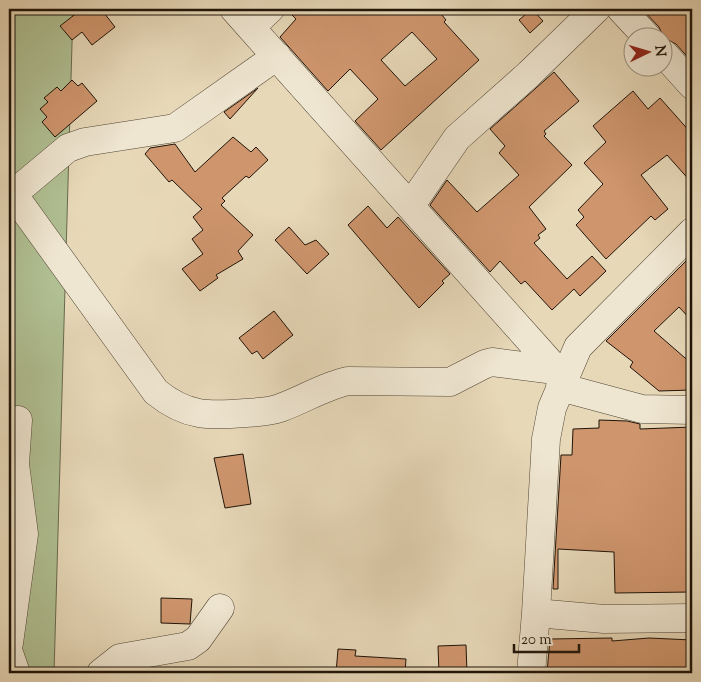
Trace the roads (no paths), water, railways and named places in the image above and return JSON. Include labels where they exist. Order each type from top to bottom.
[{"type":"street","points":[[411,205],[457,138],[529,74],[596,9]]},
{"type":"street","points":[[621,9],[639,28]]},
{"type":"street","points":[[252,14],[277,56],[411,205],[560,379]]},
{"type":"street","points":[[277,56],[182,125],[162,132],[78,144],[68,148],[11,200],[156,392],[166,400],[198,415],[210,416],[279,409],[338,383],[348,381],[450,382],[492,362],[560,379],[635,408],[692,410]]},
{"type":"street","points":[[674,65],[692,85]]},
{"type":"street","points":[[531,673],[546,439],[560,379],[578,347],[692,232]]},
{"type":"street","points":[[9,643],[24,534],[15,464],[18,420]]},
{"type":"street","points":[[101,673],[120,658],[188,646],[198,639],[220,608]]},
{"type":"street","points":[[536,612],[604,619],[692,618]]},
{"type":"street","points":[[9,653],[16,673]]}]
